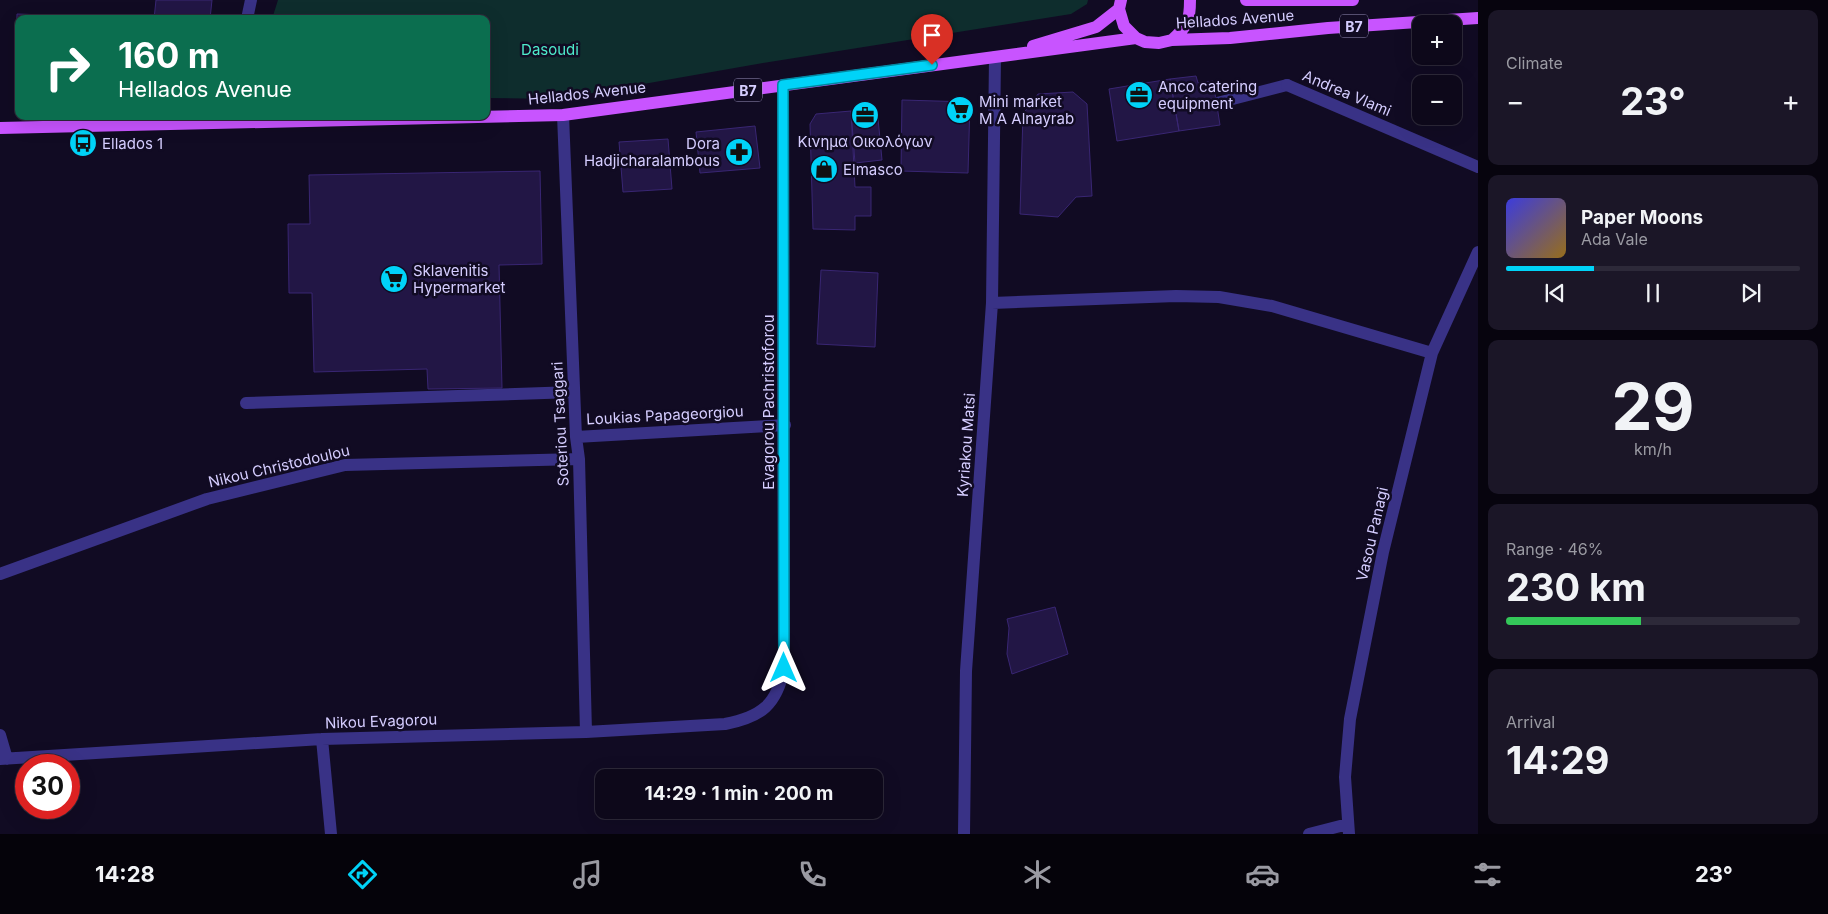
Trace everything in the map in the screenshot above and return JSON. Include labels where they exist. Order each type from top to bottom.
[{"type":"main road","points":[[1172,40],[1184,30],[1190,16],[1190,0]]},
{"type":"main road","name":"Hellados Avenue","points":[[1246,0],[1353,0]]},
{"type":"main road","name":"Hellados Avenue","points":[[995,57],[1096,26],[1120,5]]},
{"type":"main road","name":"B7","points":[[1120,5],[1124,26],[1140,40]]},
{"type":"main road","name":"Hellados Avenue","points":[[490,116],[563,115],[995,57],[1140,40],[1159,43],[1172,40],[1230,38],[1328,28],[1478,18]]},
{"type":"main road","name":"Hellados Avenue","points":[[0,128],[225,120]]},
{"type":"street","points":[[248,15],[251,0]]},
{"type":"street","name":"Kyriakou Matsi","points":[[964,834],[966,670],[992,303],[995,57]]},
{"type":"street","name":"Evagorou Pachristoforou","points":[[762,712],[774,700],[781,684],[784,668],[783,85]]},
{"type":"street","name":"Andrea Vlami","points":[[1217,103],[1286,85],[1478,167]]},
{"type":"street","name":"Soteriou Tsaggari","points":[[563,115],[578,459],[586,732]]},
{"type":"street","name":"Vasou Panagi","points":[[1348,829],[1345,777],[1350,719],[1384,546],[1432,353],[1478,252]]},
{"type":"street","points":[[992,303],[1176,296],[1219,297],[1272,306],[1432,353]]},
{"type":"street","points":[[246,403],[574,392]]},
{"type":"street","name":"Loukias Papageorgiou","points":[[576,436],[785,425]]},
{"type":"street","name":"Nikou Christodoulou","points":[[0,574],[207,499],[345,465],[578,459]]},
{"type":"street","name":"Nikou Evagorou","points":[[4,759],[322,739],[586,732],[725,724],[744,721],[762,712]]},
{"type":"street","points":[[0,735],[4,759]]},
{"type":"street","points":[[322,739],[331,834]]},
{"type":"street","points":[[1310,834],[1348,829]]},
{"type":"green space","name":"Dasoudi","points":[[278,0],[1088,0],[1087,4],[1071,14],[763,63],[558,99],[490,98],[490,15],[273,15]]},
{"type":"building","points":[[156,0],[212,0],[210,15],[154,15]]},
{"type":"building","points":[[1196,76],[1198,83],[1213,81],[1220,125],[1179,131],[1170,79]]},
{"type":"building","points":[[1170,79],[1179,131],[1117,141],[1109,89]]},
{"type":"building","points":[[1073,92],[1087,104],[1092,196],[1076,197],[1058,217],[1020,214],[1023,114],[1038,94]]},
{"type":"building","points":[[902,100],[970,102],[968,173],[901,171]]},
{"type":"building","points":[[877,108],[882,160],[855,163],[851,111]]},
{"type":"building","points":[[851,111],[855,187],[871,187],[871,216],[855,216],[855,230],[813,229],[810,124],[816,114]]},
{"type":"building","points":[[755,126],[760,168],[700,173],[696,132]]},
{"type":"building","points":[[668,139],[672,189],[623,192],[619,142]]},
{"type":"building","name":"Sklavenitis Hypermarket","points":[[540,171],[542,264],[499,265],[502,388],[428,389],[427,369],[314,372],[312,293],[289,293],[288,224],[310,224],[309,175]]},
{"type":"building","points":[[821,270],[878,273],[875,347],[817,344]]},
{"type":"building","points":[[1055,607],[1068,654],[1012,674],[1007,654],[1009,628],[1007,619]]},
{"type":"place","name":"Anco catering equipment","points":[[1139,95]]},
{"type":"place","name":"Mini market M A Alnayrab","points":[[960,110]]},
{"type":"place","name":"Κινημα Οικολόγων","points":[[865,115]]},
{"type":"place","name":"Ellados 1","points":[[83,143]]},
{"type":"place","name":"Dora Hadjicharalambous","points":[[739,152]]},
{"type":"place","name":"Elmasco","points":[[824,169]]},
{"type":"place","name":"Sklavenitis Hypermarket","points":[[394,279]]},
{"type":"route","points":[[784,668],[783,85],[932,65]]}]
